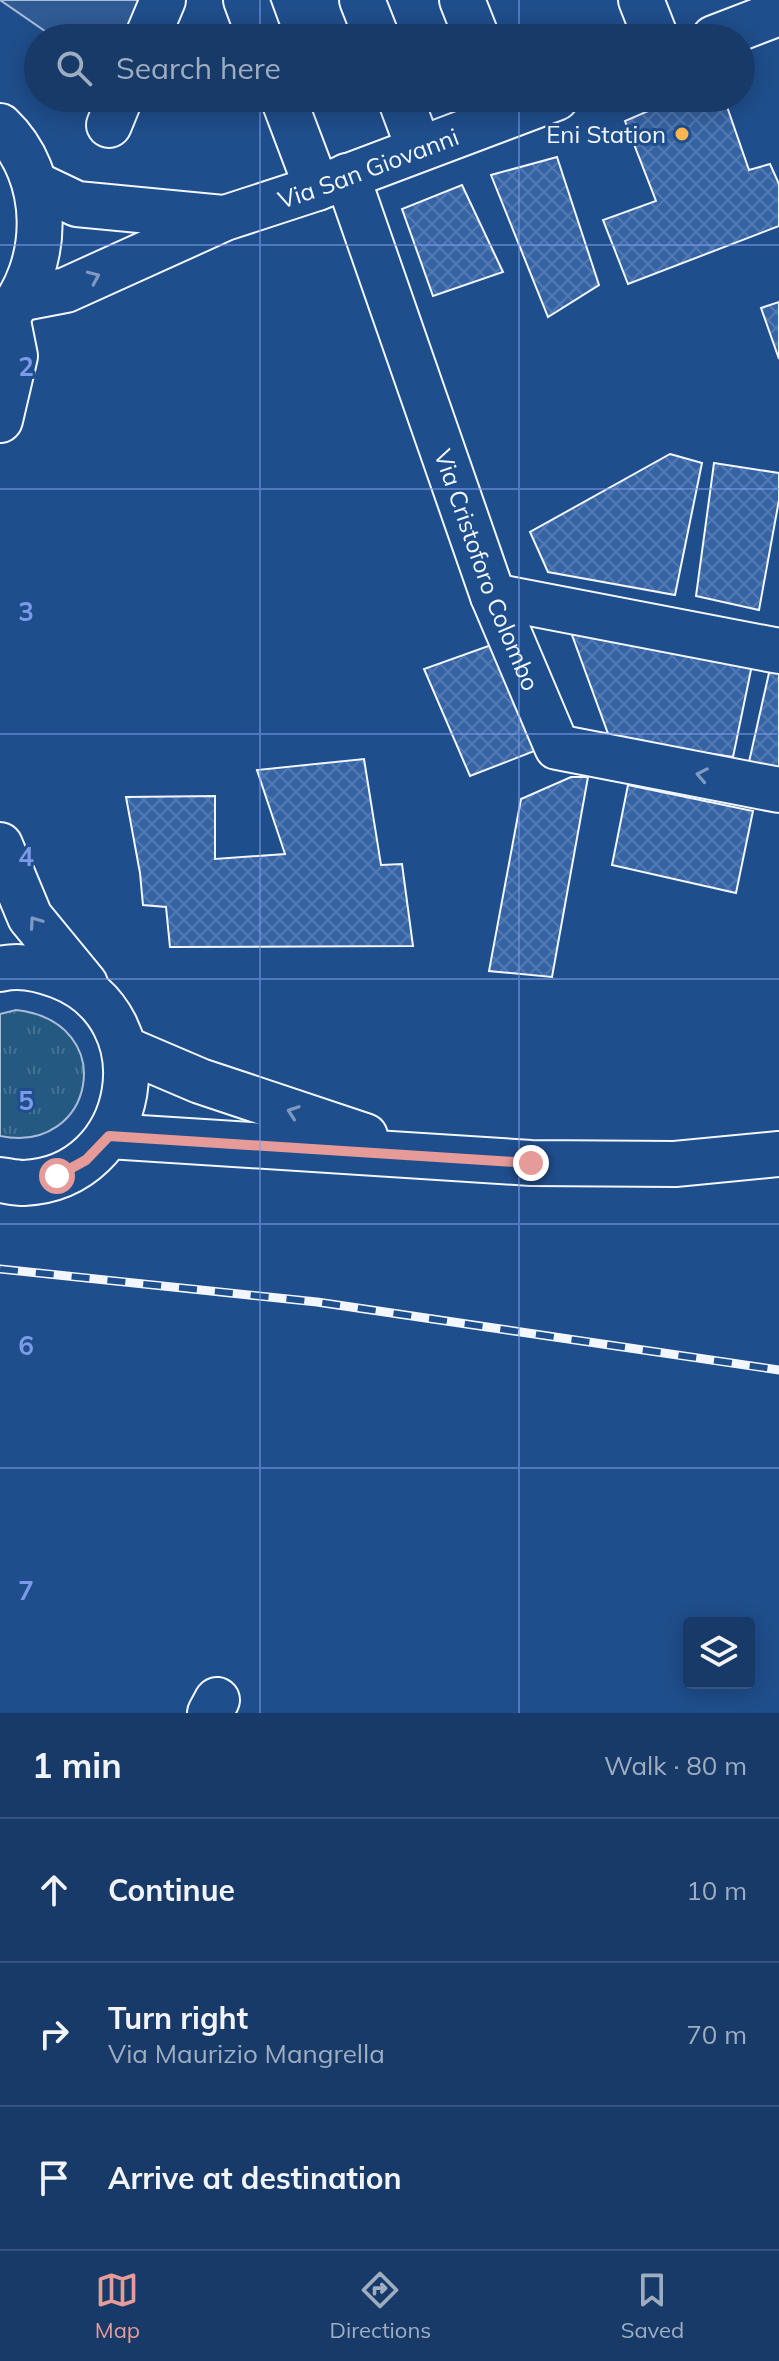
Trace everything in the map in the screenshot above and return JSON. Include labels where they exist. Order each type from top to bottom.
[{"type":"street","points":[[153,24],[163,0]]},
{"type":"street","points":[[246,0],[255,24]]},
{"type":"street","points":[[362,0],[371,24]]},
{"type":"street","points":[[462,0],[471,24]]},
{"type":"street","points":[[641,0],[650,24]]},
{"type":"street","points":[[750,24],[779,13]]},
{"type":"street","name":"Via Cristoforo Colombo","points":[[291,112],[332,182],[493,596],[557,747],[779,790]]},
{"type":"street","points":[[405,112],[419,149]]},
{"type":"street","name":"Via San Giovanni","points":[[9,312],[66,290],[225,218],[419,149],[495,112]]},
{"type":"street","points":[[0,126],[13,138],[35,184],[41,223],[36,262],[9,312],[15,356],[0,420]]},
{"type":"street","name":"Via San Giovanni","points":[[35,184],[77,204],[225,218]]},
{"type":"street","points":[[493,596],[779,651]]},
{"type":"street","points":[[0,845],[30,917],[116,1025],[125,1049],[128,1079],[122,1109],[109,1136],[86,1160],[57,1176],[24,1183],[0,1180]]},
{"type":"street","points":[[0,969],[43,970],[75,982],[102,1004]]},
{"type":"street","points":[[125,1049],[200,1081],[420,1154]]},
{"type":"street","points":[[109,1136],[531,1163],[675,1164],[779,1154]]},
{"type":"green space","points":[[16,1010],[50,1020],[71,1038],[82,1060],[83,1085],[74,1108],[57,1126],[32,1137],[0,1136],[0,1014]]},
{"type":"shaded area","points":[[0,0],[146,0],[135,24],[35,24]]},
{"type":"building","points":[[646,112],[729,112],[749,170],[770,164],[779,184],[779,226],[628,284],[603,220],[656,201],[625,121]]},
{"type":"building","points":[[557,157],[599,285],[548,317],[491,175]]},
{"type":"building","points":[[462,185],[503,272],[433,296],[402,209]]},
{"type":"building","points":[[779,302],[779,359],[761,308]]},
{"type":"building","points":[[670,454],[702,463],[675,595],[548,572],[530,532]]},
{"type":"building","points":[[714,463],[779,473],[779,500],[759,610],[696,596]]},
{"type":"building","points":[[568,624],[753,660],[733,757],[610,739]]},
{"type":"building","points":[[494,644],[537,750],[470,776],[424,669]]},
{"type":"building","points":[[771,664],[779,666],[779,769],[749,762]]},
{"type":"building","points":[[364,759],[381,865],[402,864],[413,946],[170,947],[166,907],[143,905],[126,797],[215,796],[215,859],[285,854],[257,770]]},
{"type":"building","points":[[571,777],[588,777],[552,977],[489,971],[521,799]]},
{"type":"building","points":[[628,785],[753,811],[736,893],[612,865]]},
{"type":"railway","points":[[0,1269],[317,1302],[779,1370]]},
{"type":"place","name":"Eni Station","points":[[682,134]]},
{"type":"route","points":[[57,1176],[86,1160],[109,1136],[531,1163]]}]
